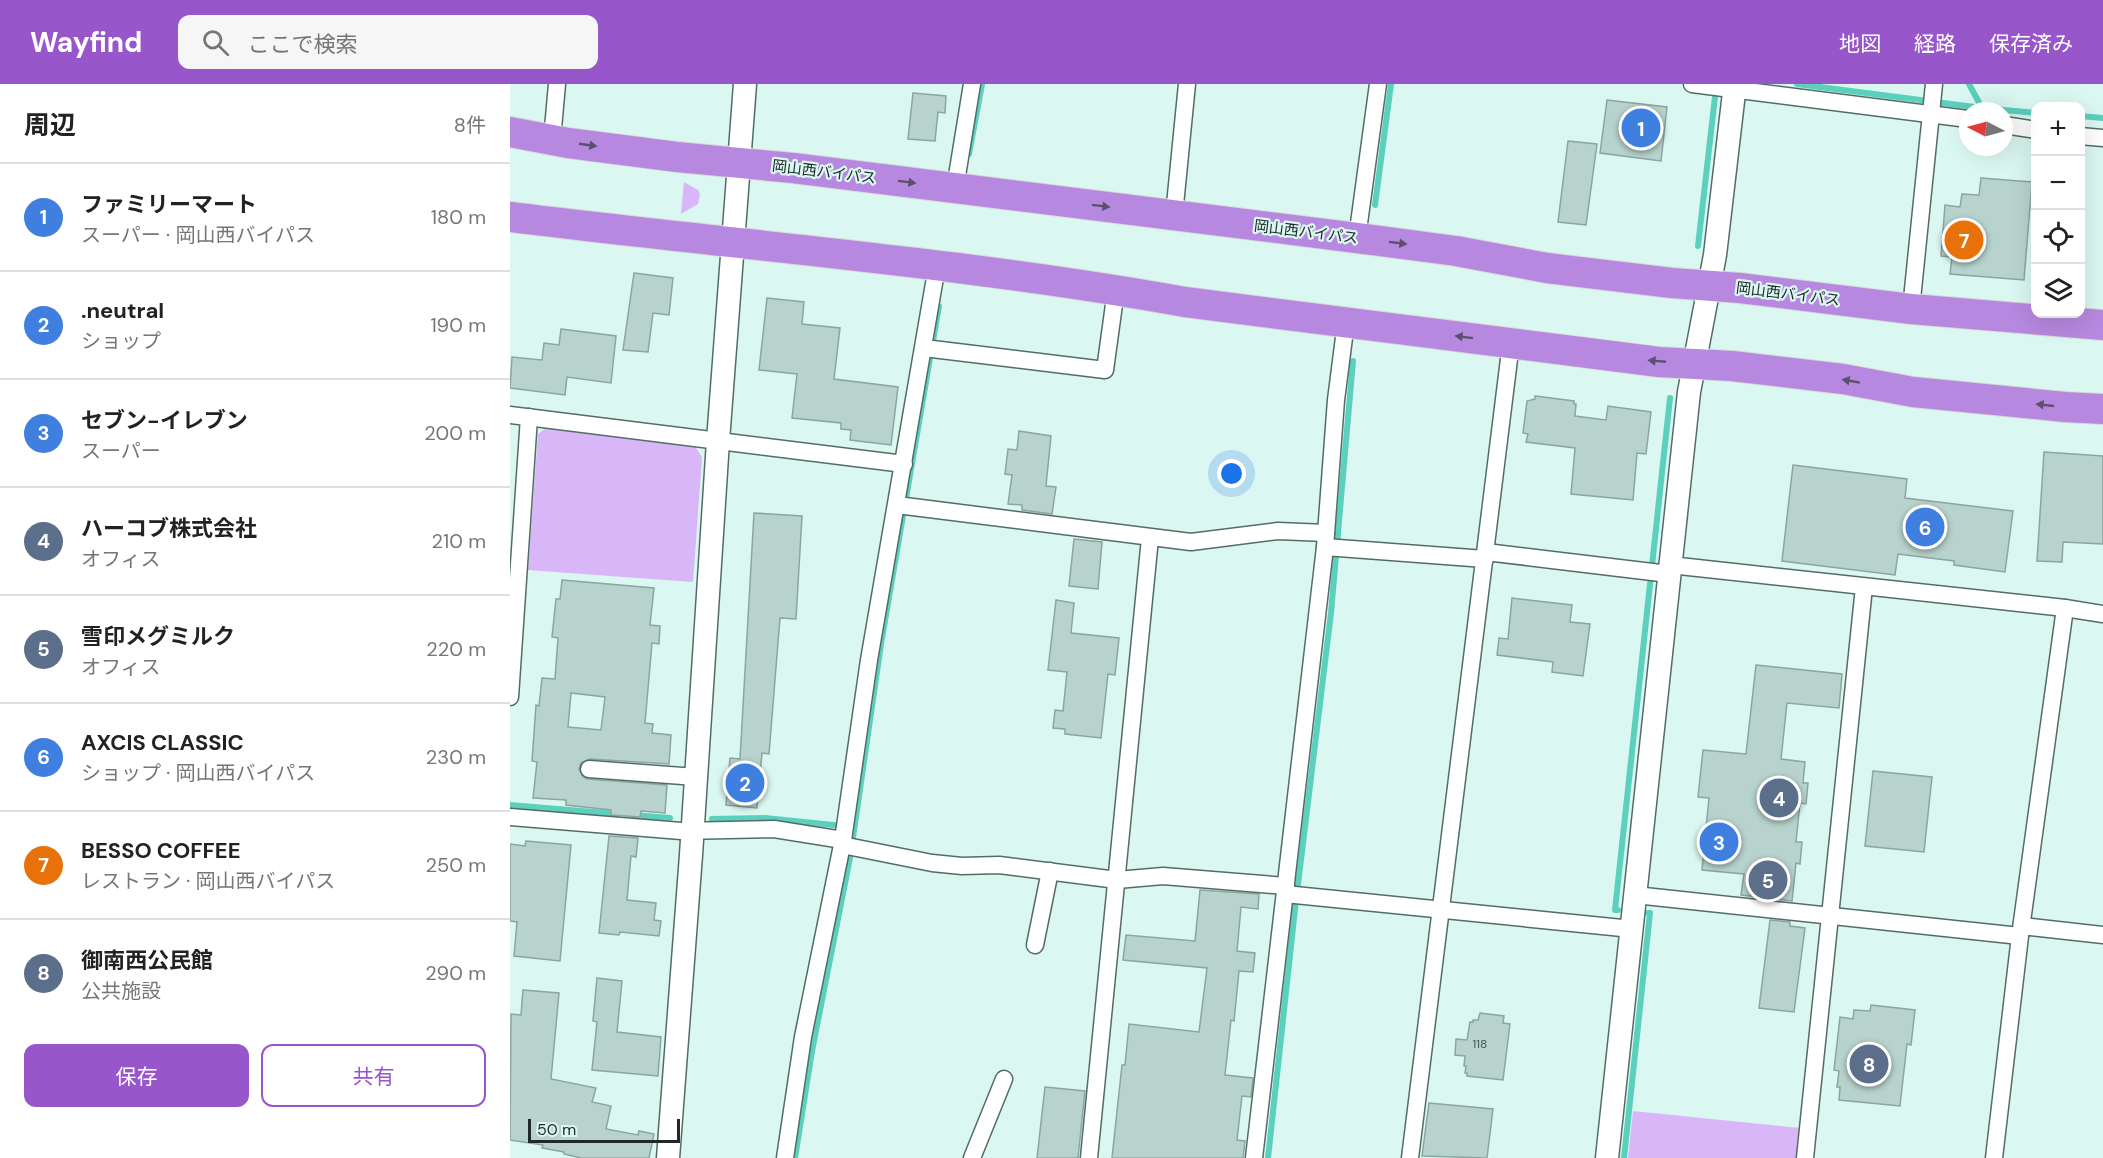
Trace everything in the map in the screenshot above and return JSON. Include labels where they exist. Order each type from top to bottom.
[{"type":"highway","name":"岡山西バイパス","points":[[510,132],[677,157],[955,188],[1357,238],[1456,251],[1547,268],[1911,309],[2103,325]]},
{"type":"highway","points":[[510,217],[937,266],[1116,290],[1185,302],[1659,362],[1732,366],[1843,380],[1913,392],[2103,409]]},
{"type":"street","points":[[552,140],[557,84]]},
{"type":"street","points":[[668,1158],[745,84]]},
{"type":"street","points":[[955,188],[972,84]]},
{"type":"street","points":[[1174,215],[1187,84]]},
{"type":"street","points":[[1357,238],[1378,84]]},
{"type":"street","points":[[1692,84],[1933,100],[1959,114]]},
{"type":"street","points":[[1607,1158],[1632,929],[1660,570],[1714,255],[1725,87]]},
{"type":"street","points":[[1911,309],[1933,100]]},
{"type":"street","points":[[2013,126],[2031,129]]},
{"type":"street","points":[[2085,136],[2103,138]]},
{"type":"street","points":[[785,1158],[803,1037],[846,839],[869,660],[903,506],[904,464],[931,349],[937,266]]},
{"type":"street","points":[[931,349],[1105,370],[1116,290]]},
{"type":"street","points":[[1254,1158],[1292,893],[1332,544],[1336,400],[1346,322]]},
{"type":"street","points":[[1410,1158],[1511,344]]},
{"type":"street","points":[[510,415],[904,464]]},
{"type":"street","points":[[510,697],[529,417]]},
{"type":"street","points":[[903,506],[1191,542],[1278,531],[1332,544],[1864,587],[2103,614]]},
{"type":"street","points":[[1089,1158],[1150,538]]},
{"type":"street","points":[[1805,1158],[1864,587]]},
{"type":"street","points":[[1994,1158],[2021,931],[2065,608]]},
{"type":"street","points":[[589,769],[696,777]]},
{"type":"street","points":[[510,818],[692,832],[774,829],[846,839],[932,863],[962,866],[999,865],[1117,880],[1162,876],[1440,910],[1632,929]]},
{"type":"street","points":[[1035,945],[1050,871]]},
{"type":"street","points":[[1635,895],[1831,917],[2103,935]]},
{"type":"street","points":[[972,1158],[1004,1079]]},
{"type":"shaded area","points":[[684,182],[698,190],[700,194],[698,204],[681,214]]},
{"type":"shaded area","points":[[547,427],[694,445],[702,457],[693,582],[528,570],[538,434]]},
{"type":"shaded area","points":[[1633,1111],[1800,1128],[1797,1158],[1628,1158]]},
{"type":"building","points":[[913,93],[946,96],[945,113],[938,112],[935,141],[908,139]]},
{"type":"building","points":[[1607,100],[1667,107],[1661,161],[1600,153]]},
{"type":"building","points":[[1568,141],[1597,144],[1586,225],[1558,222]]},
{"type":"building","points":[[1981,178],[2031,182],[2024,280],[1950,274],[1952,257],[1941,256],[1945,205],[1960,207],[1962,194],[1979,195]]},
{"type":"building","points":[[634,273],[673,278],[669,315],[653,313],[648,352],[623,350]]},
{"type":"building","points":[[767,298],[804,302],[802,324],[840,328],[834,379],[898,387],[891,445],[850,440],[851,430],[841,429],[841,423],[792,418],[797,374],[759,370]]},
{"type":"building","points":[[561,329],[616,336],[611,383],[567,377],[565,395],[510,388],[512,357],[542,360],[544,343],[559,345]]},
{"type":"building","points":[[1535,396],[1574,401],[1575,416],[1606,420],[1608,406],[1651,412],[1646,454],[1637,453],[1633,500],[1571,494],[1575,448],[1526,442],[1528,434],[1523,433],[1527,401],[1535,399]]},
{"type":"building","points":[[1019,431],[1051,436],[1046,486],[1056,487],[1052,514],[1022,510],[1022,505],[1008,504],[1012,475],[1005,474],[1008,449],[1017,450]]},
{"type":"building","points":[[2044,452],[2103,456],[2103,544],[2063,542],[2062,562],[2037,561]]},
{"type":"building","points":[[1793,465],[1907,479],[1905,498],[2013,511],[2005,572],[1954,565],[1954,561],[1898,554],[1895,575],[1782,561]]},
{"type":"building","points":[[754,513],[802,516],[796,619],[780,618],[769,754],[762,753],[757,808],[726,805],[730,758],[740,759]]},
{"type":"building","points":[[1074,539],[1102,542],[1098,589],[1069,586]]},
{"type":"building","points":[[562,580],[654,588],[650,625],[660,626],[659,644],[652,643],[645,723],[653,724],[652,733],[671,735],[669,764],[590,759],[581,763],[579,769],[583,777],[588,779],[667,785],[665,813],[641,811],[640,817],[611,815],[611,810],[566,805],[566,800],[533,798],[537,762],[532,761],[536,705],[539,706],[542,678],[555,679],[558,638],[552,637],[556,599],[560,599]],"holes":[[[571,693],[605,697],[601,730],[568,727]]]},
{"type":"building","points":[[1512,598],[1572,605],[1570,622],[1590,624],[1583,676],[1552,672],[1553,662],[1497,655],[1499,638],[1508,639]]},
{"type":"building","points":[[1056,600],[1074,603],[1071,633],[1119,638],[1115,675],[1108,674],[1101,738],[1065,734],[1065,729],[1053,728],[1055,710],[1063,711],[1067,672],[1048,670]]},
{"type":"building","points":[[1756,665],[1842,674],[1839,708],[1787,703],[1781,759],[1805,762],[1803,783],[1808,783],[1806,804],[1800,803],[1796,842],[1802,842],[1800,864],[1796,863],[1792,901],[1741,895],[1744,874],[1702,870],[1709,798],[1698,797],[1703,750],[1746,754]]},
{"type":"building","points":[[1873,771],[1932,777],[1924,852],[1865,846]]},
{"type":"building","points":[[609,836],[638,838],[636,857],[631,856],[627,900],[656,903],[654,920],[661,921],[659,936],[620,932],[619,935],[599,933]]},
{"type":"building","points":[[526,841],[571,845],[560,961],[514,956],[517,922],[510,921],[510,844],[525,846]]},
{"type":"building","points":[[1200,890],[1259,894],[1258,909],[1241,907],[1237,951],[1255,953],[1253,972],[1239,971],[1225,1075],[1253,1078],[1251,1097],[1242,1096],[1237,1140],[1245,1141],[1243,1158],[1112,1158],[1129,1024],[1199,1032],[1207,968],[1123,960],[1126,935],[1195,941]]},
{"type":"building","points":[[1770,920],[1790,922],[1790,926],[1805,928],[1794,1012],[1759,1008]]},
{"type":"building","points":[[597,978],[622,981],[617,1032],[661,1037],[658,1076],[592,1070],[597,1022],[593,1021]]},
{"type":"building","points":[[523,990],[559,993],[551,1079],[596,1088],[592,1102],[611,1106],[606,1129],[638,1135],[639,1131],[654,1134],[649,1158],[581,1158],[542,1148],[543,1145],[510,1140],[511,1014],[521,1015]]},
{"type":"building","points":[[1871,1005],[1915,1010],[1911,1045],[1907,1044],[1900,1106],[1839,1100],[1840,1087],[1837,1087],[1839,1071],[1834,1070],[1840,1017],[1853,1019],[1854,1010],[1870,1011]]},
{"type":"building","points":[[1480,1013],[1504,1016],[1503,1023],[1510,1024],[1503,1080],[1467,1076],[1466,1066],[1464,1066],[1465,1056],[1455,1055],[1456,1039],[1467,1040],[1470,1022],[1478,1020]]},
{"type":"building","points":[[1045,1087],[1085,1091],[1078,1158],[1037,1158]]},
{"type":"building","points":[[1429,1103],[1493,1109],[1487,1158],[1422,1156]]},
{"type":"waterway","points":[[969,154],[982,84]]},
{"type":"waterway","points":[[1375,205],[1391,84]]},
{"type":"waterway","points":[[1797,84],[2031,113]]},
{"type":"waterway","points":[[1969,84],[1979,102]]},
{"type":"waterway","points":[[1698,246],[1716,88]]},
{"type":"waterway","points":[[2085,116],[2103,118]]},
{"type":"waterway","points":[[795,1158],[812,1051],[850,858],[881,644],[939,306]]},
{"type":"waterway","points":[[1268,1158],[1331,613],[1353,361]]},
{"type":"waterway","points":[[1618,910],[1615,910],[1670,398]]},
{"type":"waterway","points":[[510,805],[617,814]]},
{"type":"waterway","points":[[633,815],[670,818]]},
{"type":"waterway","points":[[712,819],[765,818],[843,826]]},
{"type":"waterway","points":[[1624,1158],[1650,913],[1648,913]]},
{"type":"place","name":"ファミリーマート","points":[[1641,128]]},
{"type":"place","name":"BESSO COFFEE","points":[[1964,240]]},
{"type":"place","name":"AXCIS CLASSIC","points":[[1925,527]]},
{"type":"place","name":".neutral","points":[[745,783]]},
{"type":"place","name":"ハーコブ株式会社","points":[[1779,798]]},
{"type":"place","name":"セブン-イレブン","points":[[1719,842]]},
{"type":"place","name":"雪印メグミルク","points":[[1768,880]]},
{"type":"place","name":"御南西公民館","points":[[1869,1064]]}]
